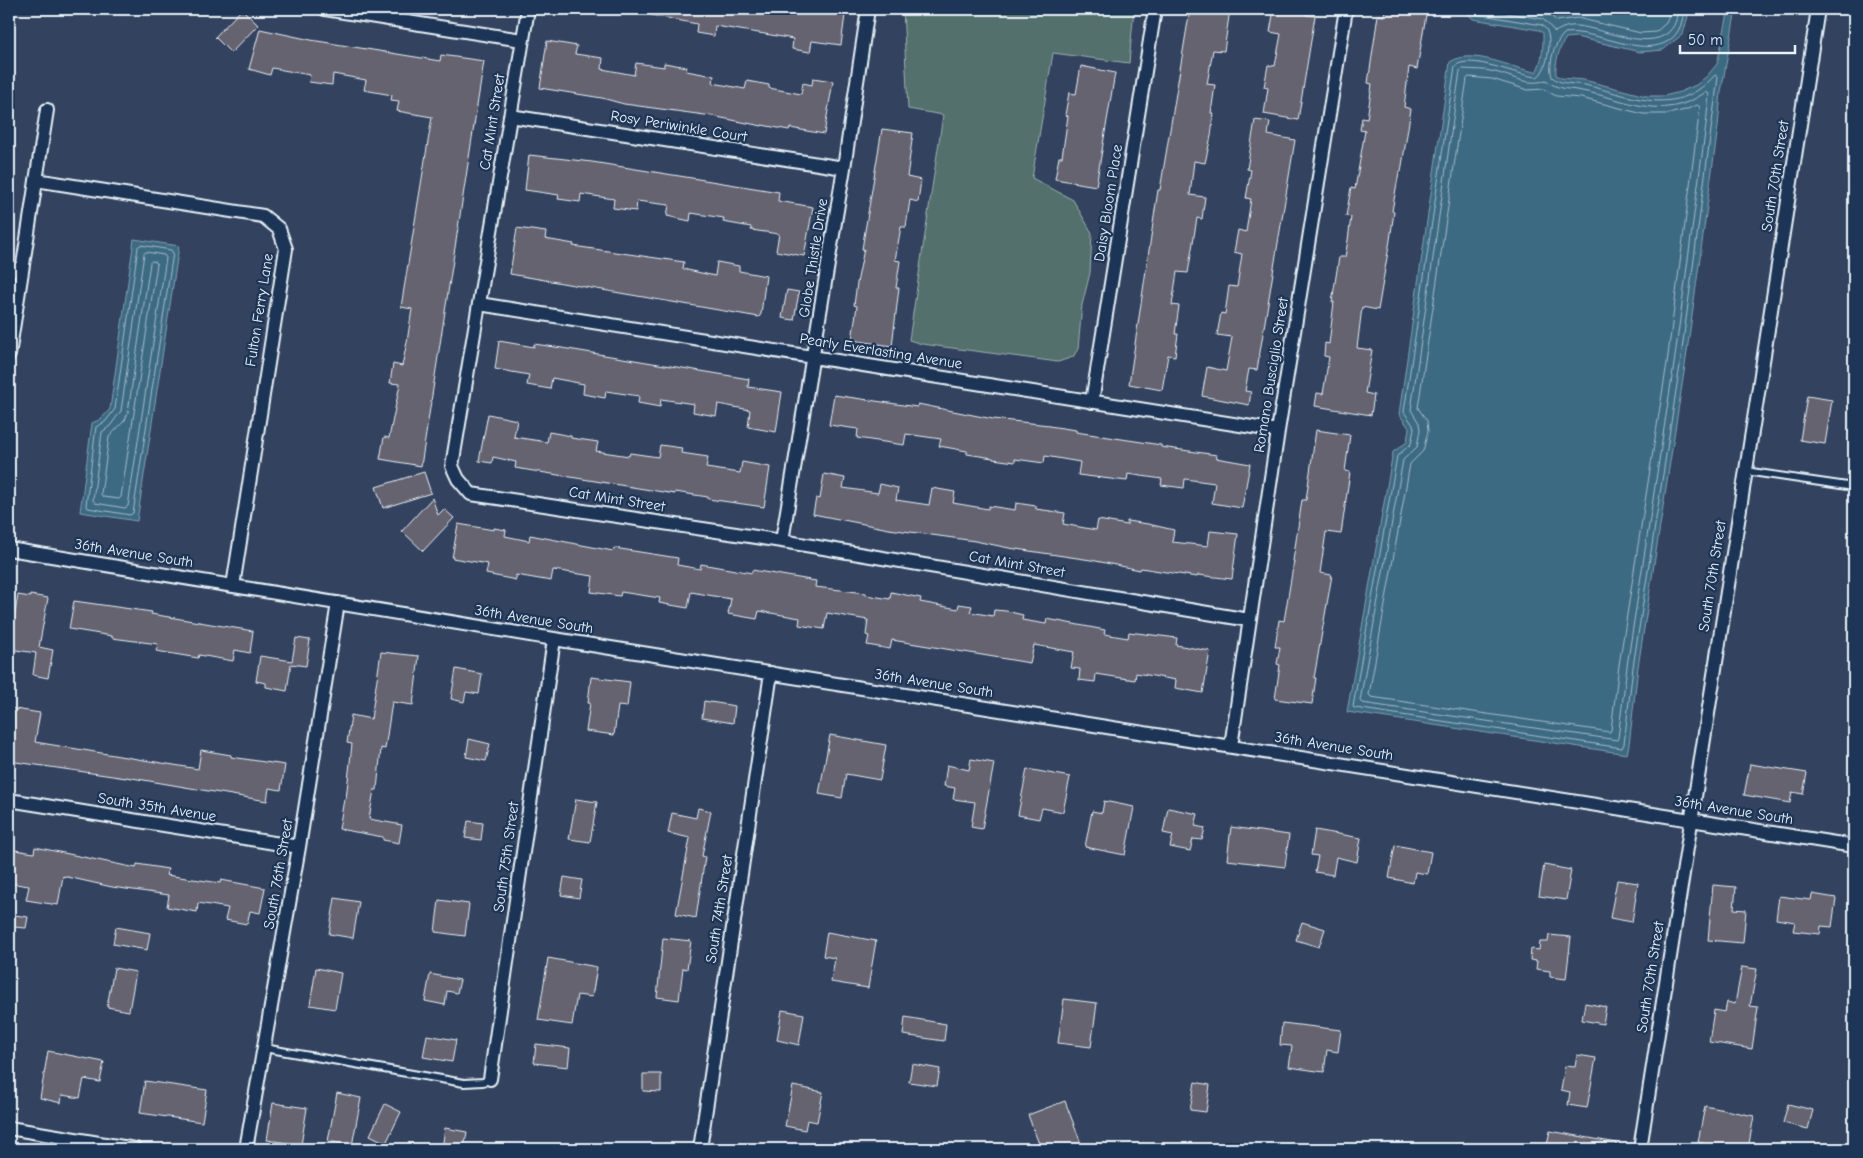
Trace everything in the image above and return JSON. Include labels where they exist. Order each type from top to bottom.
[{"type":"street","points":[[324,9],[341,10],[522,40]]},
{"type":"street","name":"Cat Mint Street","points":[[528,9],[452,466],[458,479],[471,494],[782,541],[1249,620]]},
{"type":"street","name":"Globe Thistle Drive","points":[[782,541],[844,168],[868,9]]},
{"type":"street","name":"Daisy Bloom Place","points":[[1092,402],[1155,9]]},
{"type":"street","name":"Romano Busciglio Street","points":[[1231,746],[1278,432],[1346,9]]},
{"type":"street","name":"South 70th Street","points":[[1640,1149],[1690,819],[1818,9]]},
{"type":"street","points":[[9,355],[47,110]]},
{"type":"street","name":"Rosy Periwinkle Court","points":[[510,116],[844,168]]},
{"type":"street","name":"Fulton Ferry Lane","points":[[36,180],[263,216],[279,228],[286,249],[233,586]]},
{"type":"street","points":[[9,268],[22,270]]},
{"type":"street","name":"Pearly Everlasting Avenue","points":[[479,304],[1278,432]]},
{"type":"street","name":"36th Avenue South","points":[[9,549],[554,639],[1854,846]]},
{"type":"street","name":"South 76th Street","points":[[246,1149],[299,847],[338,603]]},
{"type":"street","name":"South 75th Street","points":[[490,1079],[554,639]]},
{"type":"street","name":"South 74th Street","points":[[700,1149],[771,673]]},
{"type":"street","name":"South 35th Avenue","points":[[9,800],[299,847]]},
{"type":"street","points":[[9,1128],[135,1149]]},
{"type":"lane","points":[[1745,470],[1854,487]]},
{"type":"lane","points":[[264,1048],[464,1083],[483,1082],[490,1079]]},
{"type":"green space","points":[[903,9],[1134,9],[1129,63],[1053,53],[1032,178],[1073,200],[1092,233],[1090,273],[1082,305],[1078,349],[1073,357],[1058,362],[922,344],[909,340],[943,115],[908,109]]},
{"type":"water","points":[[1463,9],[1690,9],[1683,34],[1663,50],[1640,52],[1576,37],[1566,38],[1558,55],[1556,75],[1561,78],[1584,80],[1646,96],[1664,96],[1696,85],[1717,64],[1729,9],[1736,9],[1721,92],[1718,127],[1685,366],[1638,667],[1627,754],[1347,712],[1393,452],[1407,442],[1409,428],[1399,414],[1450,62],[1459,58],[1481,58],[1536,72],[1542,53],[1543,33],[1539,30],[1473,19]]},
{"type":"water","points":[[134,239],[179,246],[137,521],[80,512],[92,423],[101,419],[110,409]]},
{"type":"building","points":[[242,9],[258,25],[231,53],[215,37]]},
{"type":"building","points":[[652,9],[818,9],[817,11],[845,15],[841,45],[812,41],[810,52],[792,49],[793,39],[771,35],[715,26],[714,36],[696,33],[697,24],[651,15]]},
{"type":"building","points":[[1190,9],[1230,9],[1224,51],[1213,50],[1207,84],[1215,85],[1211,113],[1214,113],[1211,136],[1205,163],[1194,161],[1190,195],[1205,197],[1202,219],[1197,218],[1188,273],[1177,272],[1172,305],[1179,306],[1175,334],[1178,334],[1175,356],[1168,355],[1162,390],[1129,384],[1158,190],[1160,190]]},
{"type":"building","points":[[1274,9],[1307,9],[1306,15],[1315,16],[1298,120],[1264,114],[1268,88],[1264,87],[1268,65],[1275,66],[1281,34],[1270,32]]},
{"type":"building","points":[[1385,9],[1427,9],[1417,69],[1409,67],[1404,107],[1411,109],[1401,172],[1399,172],[1392,211],[1394,212],[1378,310],[1362,307],[1357,348],[1372,350],[1365,393],[1374,395],[1371,415],[1315,406],[1317,393],[1323,394],[1329,357],[1324,356],[1325,343],[1329,344],[1334,302],[1332,302],[1339,257],[1345,257],[1348,240],[1351,217],[1346,216],[1351,188],[1355,189],[1365,131],[1360,130],[1362,118],[1367,119],[1372,84],[1368,83],[1378,15],[1384,16]]},
{"type":"building","points":[[260,29],[311,40],[440,61],[441,55],[484,61],[421,466],[380,459],[384,437],[389,438],[400,384],[390,383],[393,364],[402,366],[407,342],[412,309],[401,307],[432,117],[397,111],[399,101],[391,100],[392,95],[364,90],[366,80],[333,74],[332,85],[309,82],[310,75],[272,68],[270,75],[249,69]]},
{"type":"building","points":[[547,41],[577,46],[575,54],[603,58],[602,69],[634,75],[636,63],[664,67],[664,63],[687,67],[686,71],[714,76],[713,83],[745,89],[747,81],[769,85],[769,88],[801,94],[803,83],[812,85],[813,78],[833,81],[824,134],[624,104],[602,98],[540,88]]},
{"type":"building","points":[[1081,66],[1115,73],[1096,186],[1055,179],[1059,157],[1062,157],[1068,116],[1065,115],[1069,93],[1076,94]]},
{"type":"building","points":[[1255,120],[1270,122],[1268,135],[1295,140],[1257,370],[1249,369],[1245,391],[1251,392],[1249,405],[1202,396],[1207,367],[1226,371],[1232,337],[1217,335],[1221,313],[1225,314],[1229,286],[1237,287],[1242,254],[1234,252],[1238,230],[1246,232],[1251,199],[1246,198],[1251,170],[1247,169]]},
{"type":"building","points":[[882,129],[913,133],[907,177],[921,180],[918,202],[910,200],[906,227],[901,227],[895,260],[900,261],[896,288],[899,288],[892,346],[852,340],[857,306],[854,305],[857,283]]},
{"type":"building","points":[[529,155],[592,162],[779,192],[778,201],[813,207],[804,256],[776,251],[779,234],[751,230],[751,227],[723,222],[724,218],[691,213],[690,221],[667,216],[669,205],[637,201],[636,211],[613,208],[614,199],[581,194],[580,202],[558,199],[559,195],[525,190]]},
{"type":"building","points":[[517,228],[546,232],[545,239],[574,244],[573,246],[684,262],[683,269],[715,276],[717,262],[739,266],[739,271],[766,276],[761,314],[759,317],[510,274]]},
{"type":"building","points":[[787,290],[799,292],[794,320],[782,318]]},
{"type":"building","points":[[499,341],[534,347],[534,344],[562,348],[749,379],[748,387],[782,392],[776,432],[748,427],[750,410],[718,404],[716,416],[693,412],[694,404],[661,399],[660,407],[638,403],[639,396],[606,391],[605,398],[583,394],[584,384],[552,378],[550,389],[527,385],[529,375],[495,369]]},
{"type":"building","points":[[834,395],[917,407],[918,404],[993,419],[1049,425],[1076,430],[1076,432],[1217,455],[1216,458],[1250,464],[1242,508],[1212,503],[1215,483],[1185,479],[1184,488],[1161,485],[1162,479],[1128,474],[1127,481],[1078,475],[1080,462],[1045,456],[1044,463],[1015,459],[1015,462],[993,459],[967,454],[967,451],[939,446],[941,439],[906,434],[904,445],[857,438],[858,429],[829,425]]},
{"type":"building","points":[[1807,396],[1832,400],[1825,444],[1800,440]]},
{"type":"building","points":[[488,414],[517,420],[514,437],[547,442],[549,432],[598,442],[596,451],[629,456],[630,453],[658,457],[660,445],[682,448],[681,453],[708,457],[706,468],[740,473],[742,462],[770,467],[764,507],[515,468],[516,462],[493,457],[492,463],[479,461]]},
{"type":"building","points":[[1316,430],[1350,435],[1345,471],[1350,472],[1341,534],[1326,532],[1320,573],[1332,575],[1314,678],[1316,678],[1312,704],[1275,699],[1280,665],[1277,664],[1280,647],[1275,647],[1279,620],[1284,621],[1302,500],[1306,500]]},
{"type":"building","points":[[424,472],[431,493],[383,508],[376,487]]},
{"type":"building","points":[[824,474],[845,478],[843,488],[878,493],[880,484],[898,488],[896,500],[929,505],[932,488],[955,492],[953,503],[988,509],[989,506],[1015,510],[1016,503],[1036,506],[1036,509],[1065,513],[1063,524],[1096,530],[1098,520],[1127,525],[1127,521],[1148,524],[1174,530],[1172,542],[1208,546],[1210,531],[1238,534],[1232,579],[1198,575],[1197,577],[1141,568],[1140,570],[975,541],[889,529],[813,514],[816,498],[820,499]]},
{"type":"building","points":[[432,498],[438,515],[444,509],[454,518],[423,551],[402,531]]},
{"type":"building","points":[[458,524],[506,530],[505,536],[529,541],[530,535],[613,551],[614,548],[678,558],[677,565],[700,569],[701,564],[752,573],[752,570],[816,581],[815,587],[866,593],[866,595],[890,599],[891,592],[921,598],[920,602],[958,609],[959,604],[972,606],[970,612],[993,616],[994,610],[1006,611],[1023,615],[1022,620],[1046,624],[1047,619],[1105,630],[1104,634],[1128,638],[1129,632],[1177,638],[1176,645],[1210,651],[1203,693],[1175,688],[1176,680],[1136,673],[1135,680],[1096,674],[1095,682],[1079,680],[1080,669],[1071,668],[1074,652],[1034,645],[1030,663],[892,640],[890,649],[867,645],[869,636],[866,635],[868,620],[827,613],[824,629],[799,625],[800,618],[759,611],[757,619],[728,614],[731,599],[691,592],[688,608],[659,603],[660,598],[621,592],[620,596],[591,592],[593,576],[553,570],[551,581],[516,575],[516,580],[486,574],[488,564],[452,558]]},
{"type":"building","points":[[18,595],[48,598],[39,647],[53,650],[48,678],[33,675],[36,653],[9,649]]},
{"type":"building","points":[[74,601],[152,612],[151,614],[253,631],[250,653],[235,650],[233,661],[199,655],[198,658],[156,651],[158,644],[112,638],[112,636],[69,629]]},
{"type":"building","points":[[296,638],[310,640],[306,666],[291,664],[287,691],[266,687],[266,683],[256,681],[260,656],[292,661]]},
{"type":"building","points":[[381,652],[419,656],[413,705],[392,702],[385,749],[381,748],[377,790],[374,790],[369,819],[402,825],[399,843],[383,840],[383,837],[339,829],[344,799],[346,799],[352,744],[347,743],[351,715],[371,719]]},
{"type":"building","points":[[456,669],[482,674],[479,694],[466,692],[464,702],[451,699]]},
{"type":"building","points":[[591,677],[630,682],[627,707],[618,706],[614,735],[586,731]]},
{"type":"building","points":[[704,701],[735,706],[733,723],[702,718]]},
{"type":"building","points":[[9,708],[40,713],[35,742],[198,769],[201,750],[231,755],[231,757],[285,765],[281,790],[269,788],[267,801],[126,777],[9,761]]},
{"type":"building","points":[[830,735],[886,745],[880,780],[846,774],[842,798],[819,794]]},
{"type":"building","points":[[469,739],[490,744],[486,761],[466,757]]},
{"type":"building","points":[[971,759],[994,763],[982,829],[971,827],[975,802],[953,799],[955,788],[944,786],[947,765],[969,770]]},
{"type":"building","points":[[1750,764],[1807,773],[1803,794],[1792,792],[1790,803],[1744,795]]},
{"type":"building","points":[[1027,769],[1070,777],[1063,812],[1042,808],[1039,819],[1018,815]]},
{"type":"building","points":[[576,799],[597,802],[590,842],[569,839]]},
{"type":"building","points":[[1104,801],[1134,807],[1125,855],[1085,847],[1092,811],[1102,813]]},
{"type":"building","points":[[698,808],[711,811],[702,856],[705,857],[696,918],[676,914],[690,838],[668,833],[672,813],[696,818]]},
{"type":"building","points":[[1168,808],[1198,814],[1195,826],[1205,828],[1202,840],[1193,839],[1190,851],[1170,847],[1173,835],[1163,833]]},
{"type":"building","points":[[468,821],[483,823],[481,840],[465,838]]},
{"type":"building","points":[[1231,827],[1289,835],[1285,867],[1227,860]]},
{"type":"building","points":[[1315,830],[1361,838],[1357,862],[1336,857],[1333,875],[1315,872],[1318,856],[1311,855]]},
{"type":"building","points":[[1395,845],[1431,852],[1427,874],[1415,872],[1413,883],[1389,878]]},
{"type":"building","points":[[35,847],[136,868],[137,864],[168,869],[166,875],[220,883],[221,880],[265,888],[260,913],[250,911],[247,924],[225,920],[228,908],[198,903],[197,912],[167,907],[169,895],[112,887],[63,876],[58,905],[26,900],[29,886],[9,883],[9,849],[34,853]]},
{"type":"building","points":[[1544,865],[1571,870],[1566,900],[1539,896]]},
{"type":"building","points":[[564,877],[582,880],[579,898],[561,895]]},
{"type":"building","points":[[1617,880],[1638,883],[1632,922],[1610,918]]},
{"type":"building","points":[[1713,885],[1736,887],[1734,909],[1746,910],[1743,943],[1708,940]]},
{"type":"building","points":[[1812,894],[1836,898],[1832,927],[1821,926],[1820,934],[1793,931],[1795,922],[1776,919],[1779,896],[1811,900]]},
{"type":"building","points":[[335,898],[359,902],[353,938],[329,934]]},
{"type":"building","points":[[439,900],[469,904],[465,936],[435,932]]},
{"type":"building","points":[[15,915],[28,917],[26,928],[14,927]]},
{"type":"building","points":[[1302,922],[1325,929],[1319,947],[1296,940]]},
{"type":"building","points":[[116,927],[150,933],[147,950],[113,944]]},
{"type":"building","points":[[827,932],[876,941],[868,988],[831,982],[835,958],[823,956]]},
{"type":"building","points":[[1549,935],[1571,937],[1566,979],[1550,977],[1550,971],[1536,969],[1537,961],[1530,960],[1531,949],[1539,950],[1540,942],[1548,942]]},
{"type":"building","points":[[663,938],[691,941],[687,969],[683,968],[679,1000],[657,997]]},
{"type":"building","points":[[548,958],[597,967],[592,997],[577,995],[572,1025],[538,1020]]},
{"type":"building","points":[[1742,967],[1757,969],[1750,1006],[1758,1007],[1752,1049],[1709,1042],[1714,1010],[1725,1012],[1727,1002],[1735,1004]]},
{"type":"building","points":[[114,968],[136,972],[129,1011],[107,1007]]},
{"type":"building","points":[[316,968],[341,973],[335,1009],[310,1005]]},
{"type":"building","points":[[430,974],[460,980],[457,993],[447,991],[445,1005],[425,1001]]},
{"type":"building","points":[[1064,999],[1097,1003],[1091,1047],[1058,1043]]},
{"type":"building","points":[[1585,1003],[1606,1007],[1603,1024],[1582,1020]]},
{"type":"building","points":[[782,1010],[804,1014],[799,1045],[777,1040]]},
{"type":"building","points":[[905,1017],[946,1024],[944,1041],[903,1035]]},
{"type":"building","points":[[1282,1023],[1341,1030],[1338,1052],[1327,1050],[1324,1072],[1289,1067],[1292,1046],[1280,1045]]},
{"type":"building","points":[[427,1035],[456,1040],[452,1062],[423,1057]]},
{"type":"building","points":[[536,1044],[570,1048],[568,1067],[534,1063]]},
{"type":"building","points":[[48,1051],[104,1062],[100,1082],[84,1079],[80,1098],[62,1095],[61,1103],[40,1098]]},
{"type":"building","points":[[1577,1055],[1596,1058],[1587,1108],[1568,1105],[1570,1092],[1561,1090],[1565,1066],[1575,1067]]},
{"type":"building","points":[[912,1064],[940,1069],[937,1086],[909,1082]]},
{"type":"building","points":[[643,1074],[661,1074],[661,1092],[643,1091]]},
{"type":"building","points":[[145,1081],[207,1090],[202,1122],[140,1113]]},
{"type":"building","points":[[1195,1082],[1210,1085],[1206,1112],[1190,1110]]},
{"type":"building","points":[[793,1086],[823,1092],[817,1122],[807,1120],[805,1130],[785,1126]]},
{"type":"building","points":[[337,1093],[361,1098],[352,1146],[328,1141]]},
{"type":"building","points":[[1065,1101],[1082,1146],[1075,1149],[1041,1149],[1028,1115]]},
{"type":"building","points":[[273,1103],[307,1108],[301,1145],[267,1140]]},
{"type":"building","points":[[385,1104],[401,1112],[386,1143],[370,1135]]},
{"type":"building","points":[[1788,1104],[1813,1110],[1808,1129],[1783,1123]]},
{"type":"building","points":[[1705,1106],[1754,1116],[1748,1149],[1709,1149],[1710,1145],[1698,1142]]},
{"type":"building","points":[[445,1128],[467,1132],[464,1149],[442,1149]]},
{"type":"building","points":[[1550,1131],[1617,1143],[1616,1149],[1546,1149]]}]
